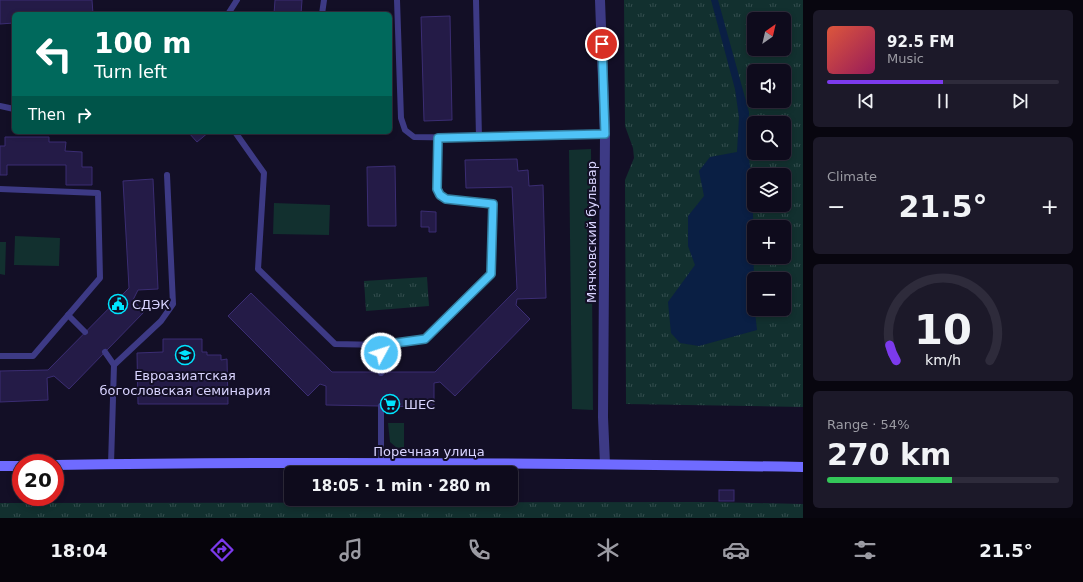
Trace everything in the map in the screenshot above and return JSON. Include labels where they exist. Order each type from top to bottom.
[{"type":"main road","name":"Поречная улица","points":[[64,465],[181,463],[605,464],[803,467]]},
{"type":"main road","points":[[0,466],[12,466]]},
{"type":"street","name":"Мячковский бульвар","points":[[600,0],[605,134],[603,417],[605,464]]},
{"type":"lane","points":[[229,12],[237,0]]},
{"type":"lane","points":[[322,12],[324,0]]},
{"type":"lane","points":[[397,0],[401,118],[405,130],[414,137],[479,138],[605,134]]},
{"type":"lane","points":[[476,0],[479,138]]},
{"type":"lane","points":[[0,106],[12,109]]},
{"type":"lane","points":[[236,134],[264,173],[258,269],[335,344],[381,345],[425,339],[491,274],[493,204],[446,199],[440,195],[437,189],[438,138]]},
{"type":"lane","points":[[114,365],[161,321],[173,304],[168,176]]},
{"type":"lane","points":[[0,189],[98,193],[100,278],[33,356],[0,356]]},
{"type":"lane","points":[[68,315],[85,332]]},
{"type":"lane","points":[[381,345],[381,373]]},
{"type":"lane","points":[[105,352],[114,365],[112,464]]},
{"type":"lane","points":[[381,406],[381,464]]},
{"type":"green space","points":[[624,0],[803,0],[803,407],[626,404],[625,180],[634,158],[633,148],[625,126]]},
{"type":"green space","points":[[591,149],[593,410],[572,409],[569,150]]},
{"type":"green space","points":[[274,203],[330,205],[329,235],[273,234]]},
{"type":"green space","points":[[15,236],[60,238],[59,266],[14,265]]},
{"type":"green space","points":[[0,242],[6,242],[5,275],[0,274]]},
{"type":"green space","points":[[427,277],[429,306],[366,311],[364,281]]},
{"type":"green space","points":[[388,423],[404,423],[404,447],[397,448],[390,442]]},
{"type":"green space","points":[[518,502],[711,502],[803,504],[803,518],[0,518],[0,503],[12,503],[12,506],[64,506],[64,503],[284,503],[284,506],[518,506]]},
{"type":"water","points":[[711,0],[718,0],[749,112],[749,116],[747,116],[747,160],[749,160],[750,168],[747,168],[747,212],[753,212],[753,220],[747,220],[747,264],[754,264],[754,272],[747,272],[747,316],[755,316],[757,330],[699,346],[680,343],[671,333],[668,302],[695,265],[688,246],[688,216],[704,196],[699,171],[710,157],[737,152],[739,117],[735,89]]},
{"type":"building","points":[[0,0],[92,0],[93,12],[12,12],[12,23],[0,24]]},
{"type":"building","points":[[275,0],[302,0],[301,12],[274,12]]},
{"type":"building","points":[[450,16],[452,120],[424,121],[421,17]]},
{"type":"building","points":[[190,134],[207,134],[197,142]]},
{"type":"building","points":[[5,137],[49,137],[49,142],[66,142],[65,151],[82,152],[82,167],[92,167],[92,185],[66,185],[66,165],[7,165],[7,175],[0,175],[0,146],[5,146]]},
{"type":"building","points":[[517,159],[518,171],[528,170],[529,186],[543,185],[546,298],[517,299],[516,305],[530,319],[455,396],[440,382],[434,383],[434,407],[326,405],[326,386],[320,384],[308,396],[228,316],[251,293],[332,372],[435,372],[517,289],[512,187],[466,188],[465,160]]},
{"type":"building","points":[[395,166],[396,226],[368,226],[367,167]]},
{"type":"building","points":[[153,179],[158,289],[138,290],[133,300],[144,312],[69,389],[54,376],[47,378],[48,400],[0,402],[0,371],[48,370],[129,288],[123,181]]},
{"type":"building","points":[[421,211],[436,212],[436,232],[429,232],[429,227],[421,227]]},
{"type":"building","points":[[163,339],[202,339],[202,352],[207,352],[207,355],[221,355],[221,360],[227,359],[228,404],[138,404],[137,353],[163,352]]},
{"type":"building","points":[[719,490],[734,490],[734,501],[719,501]]},
{"type":"place","name":"СДЭК","points":[[118,304]]},
{"type":"place","name":"Евроазиатская богословская семинария","points":[[185,355]]},
{"type":"place","name":"ШЕС","points":[[390,404]]},
{"type":"route","points":[[381,353],[381,345],[425,339],[491,274],[493,204],[446,199],[440,195],[437,189],[438,138],[605,134],[602,44]]}]
